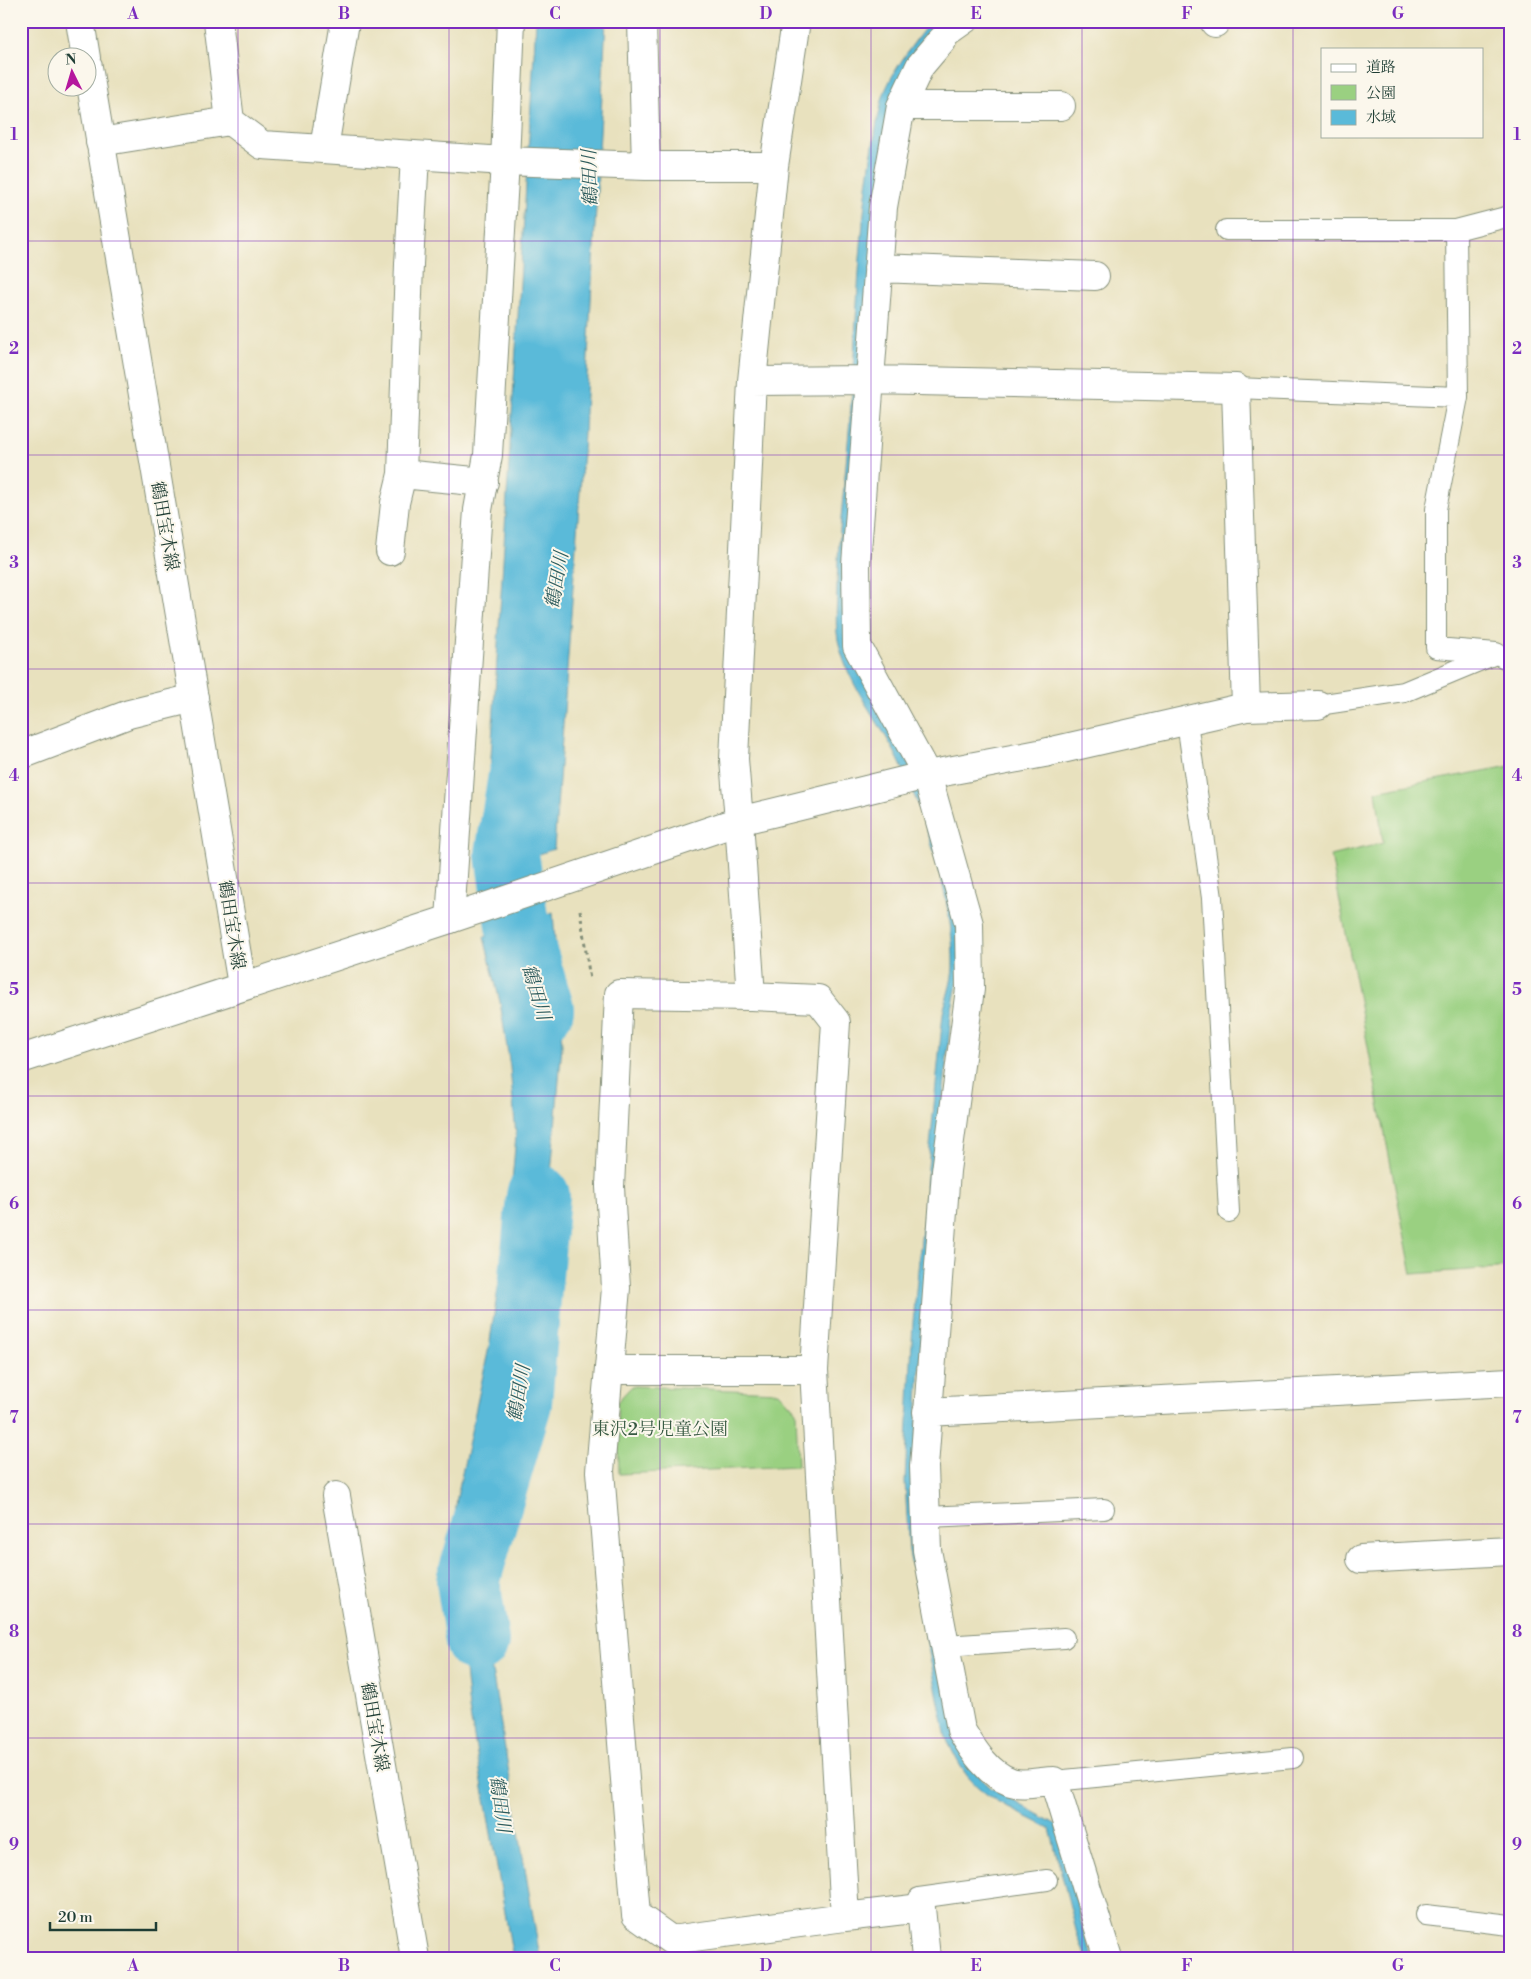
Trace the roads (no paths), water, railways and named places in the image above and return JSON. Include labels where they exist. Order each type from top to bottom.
[{"type":"street","points":[[80,21],[84,48]]},
{"type":"street","points":[[218,21],[230,121]]},
{"type":"street","points":[[450,919],[478,510],[484,482],[505,161],[511,21]]},
{"type":"street","points":[[642,21],[646,166]]},
{"type":"street","points":[[751,996],[734,759],[752,381],[774,166],[796,21],[802,21]]},
{"type":"street","points":[[324,148],[344,22]]},
{"type":"street","points":[[942,40],[920,66],[901,106],[883,207],[856,564],[857,646],[927,775],[969,924],[970,989],[946,1171],[927,1412],[924,1467],[927,1550],[961,1730],[972,1748],[996,1774],[1013,1783],[1054,1780],[1108,1958]]},
{"type":"street","name":"鶴田宝木線","points":[[93,98],[242,985]]},
{"type":"street","points":[[901,106],[1061,106]]},
{"type":"street","points":[[100,142],[230,121],[262,145],[505,161],[646,166],[774,166]]},
{"type":"street","points":[[390,551],[395,503],[402,474],[409,264],[415,156]]},
{"type":"street","points":[[878,268],[1095,276]]},
{"type":"street","points":[[752,381],[870,380],[1236,388],[1246,707]]},
{"type":"street","points":[[402,474],[484,482]]},
{"type":"street","points":[[21,755],[129,714],[194,698]]},
{"type":"street","points":[[21,1059],[242,985],[450,919],[576,874],[739,821],[927,775],[1044,753],[1187,722],[1246,707],[1318,705]]},
{"type":"street","points":[[845,1917],[814,1370],[836,1022],[818,999],[619,994],[610,1187],[616,1288],[600,1471],[636,1915],[671,1940],[921,1908],[926,1958]]},
{"type":"street","points":[[609,1370],[814,1370]]},
{"type":"street","points":[[927,1412],[1510,1382]]},
{"type":"street","name":"鶴田宝木線","points":[[336,1496],[415,1958]]},
{"type":"street","points":[[1361,1559],[1510,1551]]},
{"type":"lane","points":[[942,40],[969,21]]},
{"type":"lane","points":[[1226,230],[1456,230],[1510,216]]},
{"type":"lane","points":[[1456,230],[1458,397],[1436,509],[1436,648],[1505,654]]},
{"type":"lane","points":[[1236,388],[1458,397]]},
{"type":"lane","points":[[1318,705],[1404,692],[1505,654]]},
{"type":"lane","points":[[1187,722],[1212,898],[1230,1212]]},
{"type":"lane","points":[[927,1517],[1104,1509]]},
{"type":"lane","points":[[945,1646],[1064,1638]]},
{"type":"lane","points":[[1054,1780],[1293,1758]]},
{"type":"lane","points":[[921,1908],[918,1898],[1047,1880]]},
{"type":"lane","points":[[1426,1915],[1510,1925]]},
{"type":"water","points":[[536,21],[606,21],[583,450],[554,849],[484,872]]},
{"type":"water","points":[[931,21],[943,21],[935,27],[915,53],[845,621],[900,742],[931,822],[956,914],[960,969],[951,1015],[922,1324],[914,1485],[966,1760],[989,1787],[1057,1825],[1084,1934],[1093,1958],[1086,1958],[1077,1934],[1050,1829],[986,1794],[962,1769],[946,1738],[909,1552],[905,1481],[913,1322],[943,1013],[953,968],[952,942],[943,885],[926,826],[893,749],[863,700],[844,661],[838,641],[836,617],[839,547],[863,223],[874,141],[885,91],[910,48]]},
{"type":"water","points":[[553,912],[562,1045],[551,1174],[545,1220],[491,1450],[474,1508],[478,1587],[540,1958],[513,1958],[469,1709],[452,1542],[457,1497],[489,1347],[509,1217],[516,1135],[510,1067],[500,1002],[484,937]]},
{"type":"waterway","name":"鶴田川","points":[[520,776],[507,854],[517,925],[542,1009]]},
{"type":"waterway","name":"鶴田川","points":[[477,1641],[468,1581],[520,1403],[538,1196]]},
{"type":"park label","name":"東沢2号児童公園","points":[[660,1429]]}]
